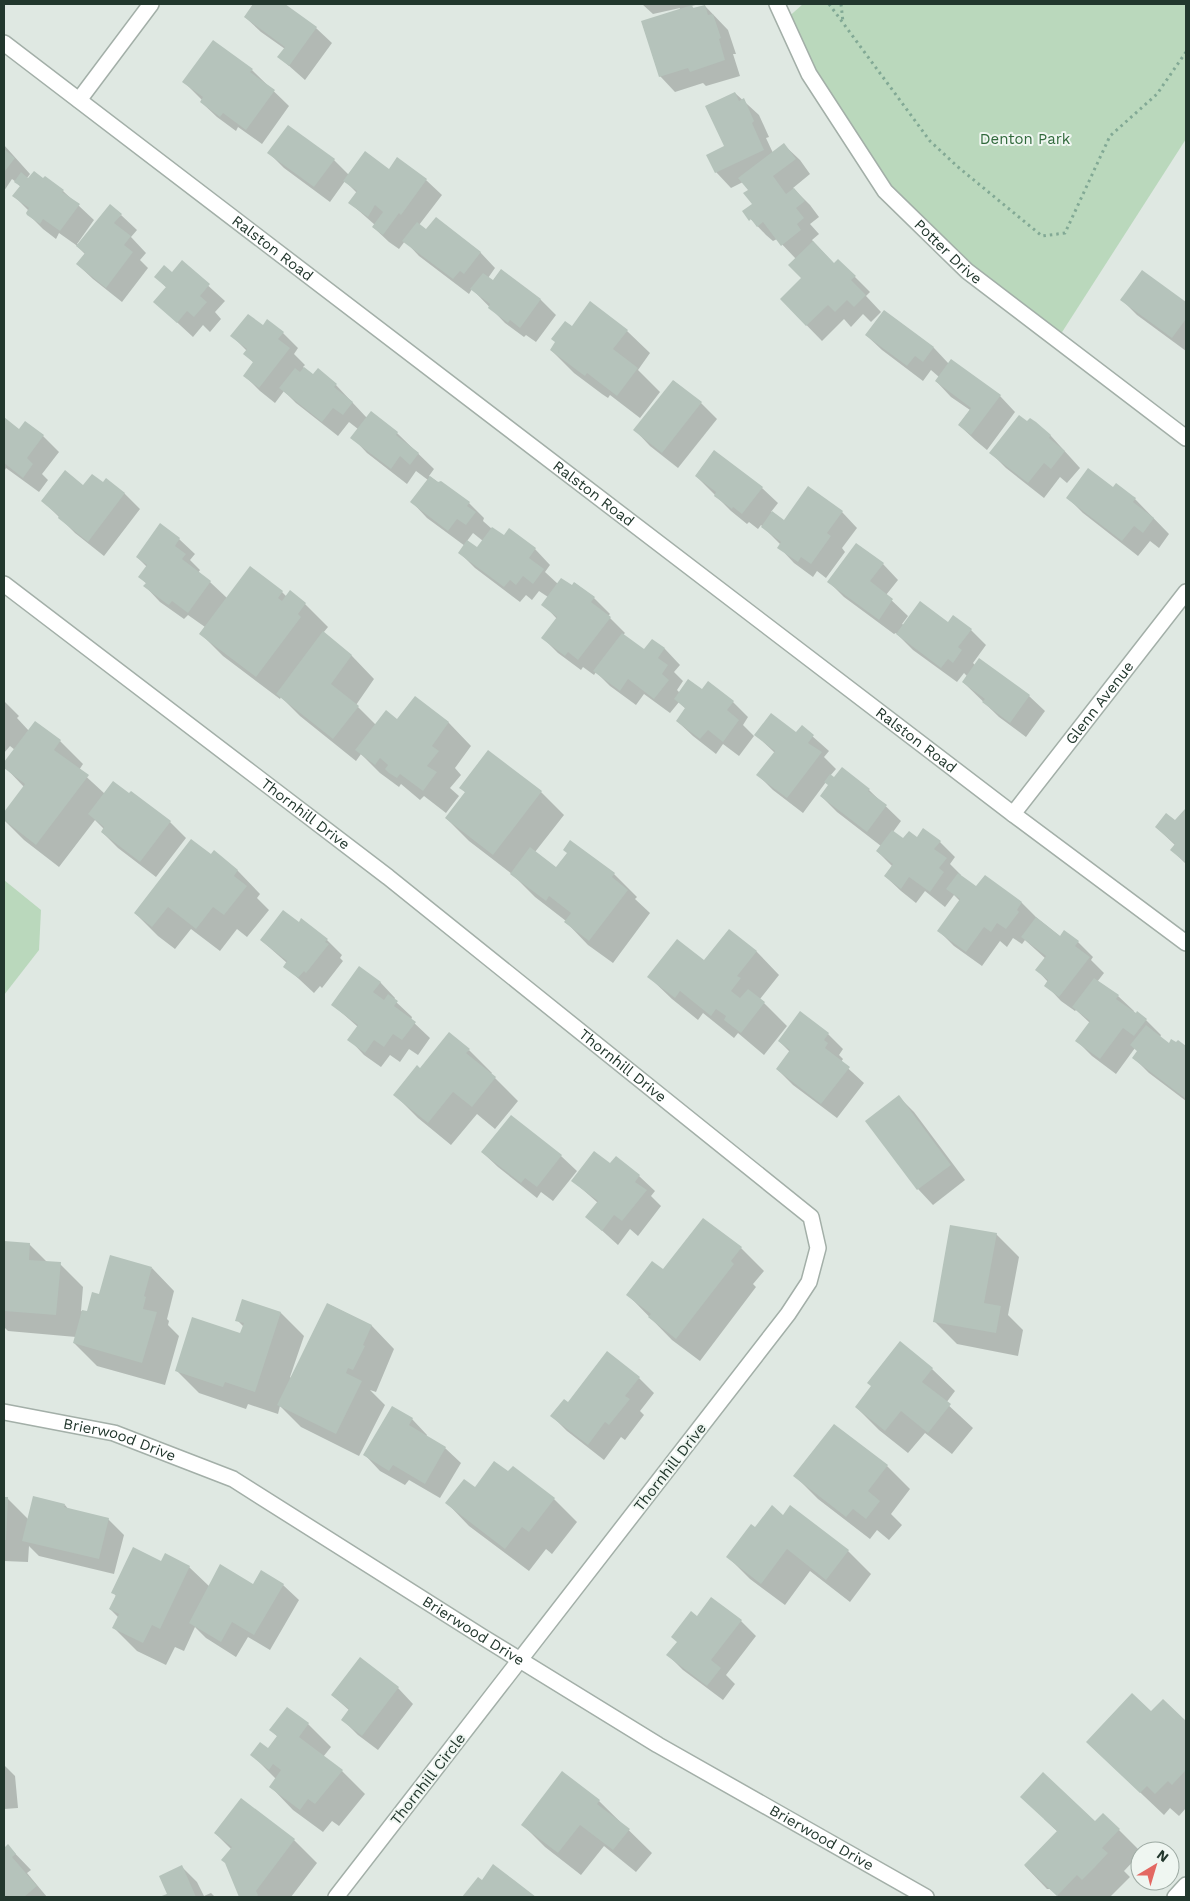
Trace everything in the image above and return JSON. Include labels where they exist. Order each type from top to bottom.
[{"type":"street","points":[[79,100],[151,4]]},
{"type":"street","name":"Potter Drive","points":[[777,4],[809,74],[885,191],[967,271],[1186,438]]},
{"type":"street","name":"Ralston Road","points":[[4,43],[1013,814],[1186,943]]},
{"type":"street","name":"Thornhill Drive","points":[[4,584],[388,877],[811,1217],[818,1248],[809,1282],[788,1314],[520,1660]]},
{"type":"street","name":"Glenn Avenue","points":[[1013,814],[1186,592]]},
{"type":"street","name":"Brierwood Drive","points":[[4,1412],[114,1433],[233,1479],[658,1745],[926,1897]]},
{"type":"street","name":"Thornhill Circle","points":[[336,1897],[520,1660]]},
{"type":"street","points":[[1175,1897],[1186,1885]]},
{"type":"path","points":[[829,4],[930,141],[958,168],[1042,236],[1065,233],[1110,136],[1158,94],[1186,52]]},
{"type":"path","points":[[841,4],[843,22]]},
{"type":"green space","name":"Denton Park","points":[[803,4],[1186,4],[1186,139],[1057,340],[885,191],[785,20]]},
{"type":"green space","points":[[4,880],[41,910],[39,950],[4,995]]},
{"type":"building","points":[[253,4],[285,4],[317,27],[289,66],[277,57],[285,47],[244,17]]},
{"type":"building","points":[[692,5],[693,8],[705,5],[708,15],[713,14],[721,38],[719,39],[725,60],[690,72],[688,68],[659,77],[641,21]]},
{"type":"building","points":[[213,40],[253,69],[250,72],[275,90],[246,130],[223,113],[220,117],[200,102],[203,97],[182,82]]},
{"type":"building","points":[[735,92],[739,101],[744,98],[754,121],[752,123],[764,150],[715,173],[706,155],[724,146],[705,106]]},
{"type":"building","points":[[288,125],[335,159],[314,187],[267,153]]},
{"type":"building","points":[[784,143],[796,159],[773,176],[786,194],[794,188],[805,201],[796,208],[804,218],[797,224],[801,230],[781,246],[763,222],[757,227],[751,219],[749,221],[742,211],[752,204],[743,193],[748,190],[738,178]]},
{"type":"building","points":[[4,149],[15,158],[5,171],[4,170]]},
{"type":"building","points":[[365,151],[389,169],[397,157],[427,179],[401,215],[399,213],[383,235],[372,227],[383,212],[375,205],[368,217],[348,203],[357,191],[343,181]]},
{"type":"building","points":[[34,171],[43,178],[45,176],[64,190],[62,192],[80,204],[60,231],[43,219],[40,224],[27,215],[26,213],[29,208],[12,196],[20,186],[14,182],[21,172],[28,178]]},
{"type":"building","points":[[110,204],[122,214],[114,223],[131,236],[124,245],[133,252],[106,288],[76,264],[85,253],[76,246]]},
{"type":"building","points":[[436,217],[481,252],[464,274],[460,271],[453,279],[402,241],[417,222],[426,229]]},
{"type":"building","points":[[813,241],[834,263],[838,259],[856,276],[851,280],[866,295],[854,307],[847,300],[835,312],[828,305],[806,326],[780,299],[801,278],[788,265]]},
{"type":"building","points":[[182,260],[210,284],[200,296],[207,302],[194,317],[187,311],[177,323],[153,302],[166,287],[154,277],[164,265],[172,272]]},
{"type":"building","points":[[501,269],[541,299],[520,328],[510,320],[508,323],[488,308],[490,304],[470,289],[483,273],[493,280]]},
{"type":"building","points":[[1142,270],[1186,302],[1186,319],[1172,338],[1120,300]]},
{"type":"building","points":[[590,301],[628,330],[613,349],[638,368],[617,396],[587,373],[585,376],[550,350],[555,342],[551,339],[565,321],[572,326]]},
{"type":"building","points":[[884,310],[934,347],[923,362],[915,356],[907,366],[865,335]]},
{"type":"building","points":[[248,314],[263,325],[267,319],[284,332],[278,339],[290,348],[259,388],[243,376],[253,362],[243,354],[247,349],[230,336]]},
{"type":"building","points":[[951,359],[1001,395],[971,435],[958,425],[971,408],[935,381]]},
{"type":"building","points":[[304,367],[313,374],[318,368],[337,384],[334,387],[353,402],[343,415],[333,408],[322,422],[279,388],[295,368],[300,372]]},
{"type":"building","points":[[673,380],[702,402],[662,453],[633,430]]},
{"type":"building","points":[[371,411],[398,432],[396,435],[419,453],[410,465],[400,456],[391,469],[350,438]]},
{"type":"building","points":[[1019,415],[1027,421],[1030,418],[1036,422],[1051,435],[1049,438],[1065,451],[1051,469],[1044,463],[1028,483],[989,453]]},
{"type":"building","points":[[4,417],[19,429],[25,421],[44,435],[27,458],[33,464],[23,478],[4,463]]},
{"type":"building","points":[[714,450],[763,487],[742,514],[714,496],[716,492],[695,476]]},
{"type":"building","points":[[1088,468],[1113,487],[1116,483],[1136,498],[1133,502],[1154,518],[1143,533],[1134,526],[1122,541],[1066,498]]},
{"type":"building","points":[[65,470],[83,485],[92,474],[103,482],[106,478],[125,493],[88,542],[58,518],[59,516],[41,501]]},
{"type":"building","points":[[430,476],[438,482],[441,481],[470,502],[467,506],[476,512],[466,525],[457,519],[448,531],[410,502]]},
{"type":"building","points":[[808,486],[843,511],[827,533],[831,536],[811,564],[801,557],[798,562],[777,548],[781,542],[761,527],[772,511],[784,520]]},
{"type":"building","points":[[160,523],[180,538],[175,546],[186,554],[182,559],[211,581],[188,613],[172,601],[169,605],[167,604],[143,586],[146,583],[138,577],[147,565],[136,557]]},
{"type":"building","points":[[492,527],[504,535],[509,528],[536,548],[529,558],[544,569],[533,584],[523,576],[516,585],[510,580],[504,587],[458,553],[467,540],[477,547]]},
{"type":"building","points":[[856,543],[884,563],[870,581],[893,599],[879,620],[827,582]]},
{"type":"building","points":[[250,566],[283,591],[278,598],[282,601],[290,590],[306,603],[298,614],[301,617],[256,677],[199,634]]},
{"type":"building","points":[[561,578],[572,585],[574,582],[595,597],[591,602],[611,617],[578,660],[568,652],[565,656],[541,638],[557,617],[541,605]]},
{"type":"building","points":[[920,601],[948,622],[953,615],[972,629],[958,647],[962,650],[953,663],[948,659],[941,668],[896,634]]},
{"type":"building","points":[[323,631],[352,655],[331,684],[359,706],[333,739],[276,694]]},
{"type":"building","points":[[622,633],[644,649],[652,639],[665,648],[658,658],[668,665],[662,674],[669,680],[654,699],[628,679],[620,691],[593,671]]},
{"type":"building","points":[[979,658],[1030,695],[1010,723],[982,702],[985,699],[962,682]]},
{"type":"building","points":[[688,679],[702,689],[708,681],[734,701],[727,710],[739,720],[723,742],[708,730],[700,739],[676,721],[685,708],[674,699]]},
{"type":"building","points":[[415,696],[449,722],[432,746],[439,751],[427,766],[437,772],[423,791],[400,774],[397,778],[389,773],[385,769],[388,765],[380,758],[375,765],[355,750],[386,710],[397,719]]},
{"type":"building","points":[[771,713],[796,732],[802,725],[814,735],[808,743],[822,752],[787,798],[756,775],[775,751],[754,735]]},
{"type":"building","points":[[35,721],[61,740],[54,750],[89,775],[36,845],[4,820],[4,812],[25,784],[4,768],[4,762]]},
{"type":"building","points":[[488,750],[542,791],[493,855],[445,818],[465,792],[459,788]]},
{"type":"building","points":[[842,767],[870,789],[868,791],[887,805],[867,832],[820,796],[828,785],[824,782],[830,774],[834,777]]},
{"type":"building","points":[[113,781],[129,793],[131,791],[171,821],[140,862],[101,832],[104,827],[88,814]]},
{"type":"building","points":[[1185,809],[1186,863],[1170,850],[1175,844],[1155,827],[1166,813],[1175,820]]},
{"type":"building","points":[[923,828],[941,841],[934,849],[947,858],[939,868],[944,872],[930,892],[909,877],[901,889],[884,876],[893,864],[876,851],[892,830],[903,838],[909,831],[917,837]]},
{"type":"building","points":[[191,839],[211,854],[214,850],[238,870],[234,876],[247,886],[224,915],[213,907],[196,929],[168,907],[152,927],[134,913]]},
{"type":"building","points":[[570,840],[615,873],[612,877],[628,890],[589,941],[564,922],[571,913],[549,896],[546,901],[510,874],[530,847],[556,867],[567,853],[563,850]]},
{"type":"building","points":[[958,873],[976,886],[985,875],[1022,902],[1017,910],[1019,912],[1006,929],[997,923],[991,932],[984,927],[966,952],[937,931],[960,899],[946,889]]},
{"type":"building","points":[[283,910],[299,922],[301,918],[328,939],[325,942],[329,944],[306,973],[304,971],[298,978],[283,967],[287,961],[260,940]]},
{"type":"building","points":[[1036,917],[1060,936],[1064,930],[1079,941],[1075,946],[1090,957],[1059,997],[1044,986],[1048,980],[1035,970],[1046,956],[1021,937]]},
{"type":"building","points":[[729,929],[757,951],[737,976],[741,978],[731,991],[740,998],[748,989],[765,1002],[741,1033],[724,1020],[726,1016],[716,1009],[711,1016],[680,991],[675,998],[647,977],[677,939],[704,960]]},
{"type":"building","points":[[359,966],[381,982],[373,992],[384,1000],[388,994],[398,1001],[394,1006],[416,1022],[402,1040],[393,1034],[384,1047],[374,1040],[365,1053],[347,1040],[358,1025],[331,1005]]},
{"type":"building","points":[[1094,978],[1119,995],[1116,999],[1147,1019],[1134,1036],[1123,1028],[1100,1059],[1075,1041],[1090,1021],[1072,1007]]},
{"type":"building","points":[[800,1011],[829,1033],[824,1040],[828,1043],[825,1048],[850,1067],[821,1104],[776,1069],[790,1050],[778,1041]]},
{"type":"building","points":[[1146,1025],[1169,1043],[1171,1039],[1176,1042],[1178,1040],[1186,1046],[1186,1099],[1132,1058],[1137,1051],[1130,1045]]},
{"type":"building","points":[[449,1032],[470,1049],[466,1053],[496,1077],[472,1107],[453,1092],[428,1123],[393,1095],[417,1065],[420,1068]]},
{"type":"building","points":[[899,1095],[951,1165],[917,1190],[865,1121]]},
{"type":"building","points":[[511,1115],[562,1155],[537,1187],[525,1178],[521,1183],[481,1152]]},
{"type":"building","points":[[594,1151],[610,1163],[616,1156],[640,1175],[635,1182],[647,1190],[622,1221],[614,1215],[602,1231],[585,1217],[598,1201],[571,1181]]},
{"type":"building","points":[[703,1218],[742,1247],[731,1261],[734,1264],[676,1339],[648,1317],[651,1314],[626,1295],[652,1261],[663,1269]]},
{"type":"building","points":[[950,1225],[997,1233],[984,1303],[1001,1306],[996,1333],[933,1322]]},
{"type":"building","points":[[4,1241],[30,1243],[29,1260],[61,1262],[56,1315],[4,1311]]},
{"type":"building","points":[[110,1255],[152,1267],[144,1296],[146,1297],[143,1309],[157,1312],[142,1363],[73,1343],[82,1310],[87,1311],[92,1292],[99,1294]]},
{"type":"building","points":[[242,1299],[281,1312],[255,1392],[225,1382],[223,1387],[175,1371],[192,1317],[240,1333],[244,1323],[235,1321]]},
{"type":"building","points":[[327,1303],[372,1325],[363,1345],[365,1346],[353,1370],[348,1368],[346,1373],[362,1381],[336,1434],[277,1405]]},
{"type":"building","points":[[900,1341],[933,1368],[922,1382],[951,1404],[928,1433],[901,1411],[885,1431],[855,1407],[871,1386],[867,1383]]},
{"type":"building","points":[[607,1351],[640,1377],[625,1396],[630,1399],[609,1425],[605,1422],[588,1445],[550,1416],[564,1399],[568,1402]]},
{"type":"building","points":[[392,1406],[413,1418],[409,1425],[446,1447],[425,1484],[393,1465],[389,1471],[363,1455]]},
{"type":"building","points":[[834,1424],[888,1465],[868,1491],[880,1501],[866,1519],[853,1509],[846,1517],[793,1476]]},
{"type":"building","points":[[494,1461],[508,1471],[513,1466],[555,1498],[529,1532],[522,1527],[505,1549],[445,1503],[464,1479],[475,1487]]},
{"type":"building","points":[[33,1496],[65,1504],[64,1507],[109,1518],[99,1559],[22,1541]]},
{"type":"building","points":[[4,1497],[8,1497],[6,1540],[4,1540]]},
{"type":"building","points":[[772,1505],[783,1515],[790,1505],[849,1550],[826,1580],[787,1549],[761,1584],[726,1557],[751,1524],[755,1527]]},
{"type":"building","points":[[133,1547],[161,1561],[165,1553],[190,1566],[160,1629],[152,1625],[143,1643],[112,1628],[119,1614],[109,1609],[116,1595],[111,1593]]},
{"type":"building","points":[[220,1564],[253,1584],[261,1570],[284,1584],[254,1635],[232,1622],[221,1642],[189,1623]]},
{"type":"building","points":[[711,1597],[742,1620],[711,1660],[721,1668],[707,1686],[666,1655],[677,1642],[671,1637],[691,1611],[697,1616]]},
{"type":"building","points":[[360,1657],[399,1687],[362,1736],[341,1720],[349,1709],[331,1695]]},
{"type":"building","points":[[1132,1693],[1151,1711],[1163,1699],[1186,1721],[1186,1770],[1172,1785],[1168,1781],[1155,1794],[1147,1786],[1140,1793],[1086,1742]]},
{"type":"building","points":[[287,1707],[309,1723],[299,1737],[343,1770],[315,1804],[308,1799],[300,1810],[269,1787],[281,1770],[273,1764],[269,1770],[250,1755],[260,1742],[268,1748],[277,1736],[269,1730]]},
{"type":"building","points":[[562,1771],[600,1800],[597,1804],[630,1829],[613,1850],[580,1825],[558,1853],[521,1825]]},
{"type":"building","points":[[1043,1772],[1095,1821],[1103,1813],[1120,1829],[1102,1848],[1108,1853],[1095,1867],[1082,1880],[1077,1875],[1057,1896],[1024,1865],[1057,1831],[1020,1797]]},
{"type":"building","points":[[241,1798],[295,1839],[256,1891],[258,1895],[256,1897],[239,1897],[225,1863],[221,1860],[232,1847],[214,1833]]},
{"type":"building","points":[[8,1844],[16,1854],[12,1857],[37,1886],[24,1897],[4,1897],[4,1848]]},
{"type":"building","points":[[493,1864],[536,1897],[462,1897],[478,1877],[482,1880]]},
{"type":"building","points":[[182,1865],[196,1897],[159,1897],[167,1894],[159,1876]]}]
